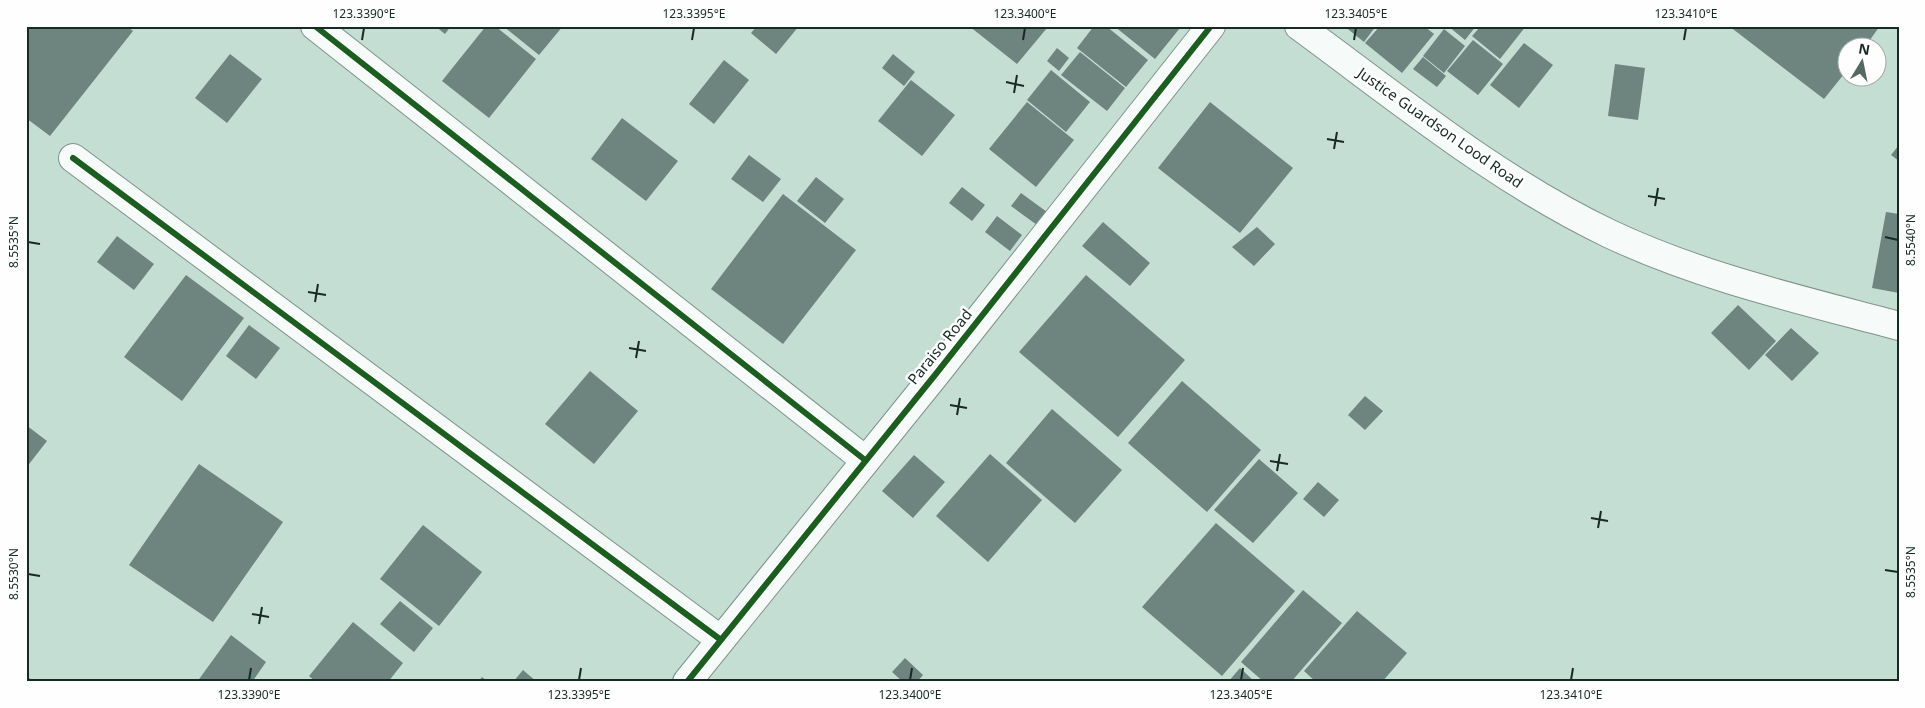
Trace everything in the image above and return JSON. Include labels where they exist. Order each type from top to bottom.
[{"type":"street","points":[[315,26],[865,460]]},
{"type":"street","name":"Paraiso Road","points":[[687,682],[1211,26]]},
{"type":"street","name":"Justice Guardson Lood Road","points":[[1299,26],[1488,165],[1550,203],[1612,234],[1676,260],[1766,290],[1899,326]]},
{"type":"street","points":[[73,158],[721,640]]},
{"type":"building","points":[[26,26],[127,26],[133,31],[50,136],[26,118]]},
{"type":"building","points":[[435,26],[451,26],[445,34]]},
{"type":"building","points":[[486,26],[495,26],[536,59],[489,118],[442,81]]},
{"type":"building","points":[[503,26],[563,26],[539,55]]},
{"type":"building","points":[[757,26],[799,26],[776,54],[751,33]]},
{"type":"building","points":[[969,26],[1044,26],[1047,28],[1017,64]]},
{"type":"building","points":[[1094,26],[1106,26],[1148,60],[1126,87],[1077,48]]},
{"type":"building","points":[[1114,26],[1177,26],[1180,28],[1155,59]]},
{"type":"building","points":[[1344,26],[1376,26],[1364,42]]},
{"type":"building","points":[[1380,26],[1424,26],[1434,34],[1402,73],[1365,43]]},
{"type":"building","points":[[1448,26],[1476,26],[1465,40]]},
{"type":"building","points":[[1481,26],[1526,26],[1500,59],[1472,36]]},
{"type":"building","points":[[1729,26],[1880,26],[1871,38],[1838,38],[1838,82],[1824,99]]},
{"type":"building","points":[[1444,29],[1465,46],[1444,73],[1423,56]]},
{"type":"building","points":[[1473,40],[1503,64],[1478,95],[1447,71]]},
{"type":"building","points":[[1524,43],[1553,65],[1519,108],[1490,85]]},
{"type":"building","points":[[1057,48],[1069,58],[1059,71],[1047,61]]},
{"type":"building","points":[[1080,52],[1125,88],[1107,111],[1061,75]]},
{"type":"building","points":[[230,54],[262,79],[227,123],[195,98]]},
{"type":"building","points":[[893,54],[915,72],[904,86],[882,68]]},
{"type":"building","points":[[1423,57],[1446,76],[1437,87],[1413,69]]},
{"type":"building","points":[[724,60],[749,80],[714,124],[689,104]]},
{"type":"building","points":[[1615,64],[1645,68],[1638,120],[1608,116]]},
{"type":"building","points":[[1051,70],[1090,102],[1066,132],[1027,100]]},
{"type":"building","points":[[911,80],[955,115],[922,156],[878,121]]},
{"type":"building","points":[[1027,102],[1074,140],[1036,187],[989,149]]},
{"type":"building","points":[[1210,102],[1293,168],[1240,233],[1158,168]]},
{"type":"building","points":[[622,118],[678,161],[646,201],[591,159]]},
{"type":"building","points":[[1899,145],[1899,161],[1891,155]]},
{"type":"building","points":[[749,155],[781,179],[763,202],[731,179]]},
{"type":"building","points":[[816,177],[844,199],[825,223],[797,201]]},
{"type":"building","points":[[962,187],[985,205],[972,221],[949,203]]},
{"type":"building","points":[[1021,193],[1047,212],[1037,225],[1011,206]]},
{"type":"building","points":[[783,194],[856,250],[783,344],[711,289]]},
{"type":"building","points":[[1886,212],[1899,214],[1899,293],[1872,288]]},
{"type":"building","points":[[997,216],[1022,235],[1010,251],[985,232]]},
{"type":"building","points":[[1103,222],[1150,263],[1130,286],[1082,246]]},
{"type":"building","points":[[1257,227],[1275,244],[1254,266],[1232,247]]},
{"type":"building","points":[[117,236],[154,264],[134,290],[97,262]]},
{"type":"building","points":[[186,275],[244,318],[182,401],[124,357]]},
{"type":"building","points":[[1086,275],[1185,360],[1118,437],[1019,352]]},
{"type":"building","points":[[1738,305],[1776,341],[1749,370],[1711,333]]},
{"type":"building","points":[[249,325],[280,348],[256,379],[226,356]]},
{"type":"building","points":[[1791,328],[1819,353],[1792,381],[1765,355]]},
{"type":"building","points":[[590,371],[638,411],[594,464],[545,424]]},
{"type":"building","points":[[1182,381],[1261,450],[1207,512],[1128,443]]},
{"type":"building","points":[[1365,396],[1383,411],[1365,430],[1348,415]]},
{"type":"building","points":[[1052,409],[1122,470],[1075,523],[1006,463]]},
{"type":"building","points":[[26,425],[47,441],[26,468]]},
{"type":"building","points":[[990,454],[1042,500],[988,562],[936,516]]},
{"type":"building","points":[[914,455],[945,482],[913,518],[882,491]]},
{"type":"building","points":[[1259,459],[1298,493],[1253,543],[1214,510]]},
{"type":"building","points":[[199,464],[283,522],[213,622],[129,565]]},
{"type":"building","points":[[1318,482],[1339,500],[1324,517],[1303,499]]},
{"type":"building","points":[[1216,523],[1295,591],[1222,676],[1142,607]]},
{"type":"building","points":[[423,525],[482,572],[439,626],[380,579]]},
{"type":"building","points":[[1303,590],[1342,623],[1291,682],[1264,682],[1241,662]]},
{"type":"building","points":[[400,601],[433,628],[414,652],[380,624]]},
{"type":"building","points":[[1357,611],[1407,653],[1382,682],[1316,682],[1304,671]]},
{"type":"building","points":[[353,622],[403,663],[388,682],[316,682],[309,676]]},
{"type":"building","points":[[231,635],[266,662],[252,682],[197,682]]},
{"type":"building","points":[[905,658],[923,675],[917,682],[903,682],[892,672]]},
{"type":"building","points":[[1240,668],[1255,682],[1228,682]]},
{"type":"building","points":[[523,670],[537,682],[513,682]]},
{"type":"building","points":[[26,676],[35,682],[26,682]]},
{"type":"building","points":[[482,677],[488,682],[478,682]]},
{"type":"cycle path","points":[[315,26],[865,460]]},
{"type":"cycle path","points":[[687,682],[935,375],[1211,26]]},
{"type":"cycle path","points":[[73,158],[721,640]]}]
